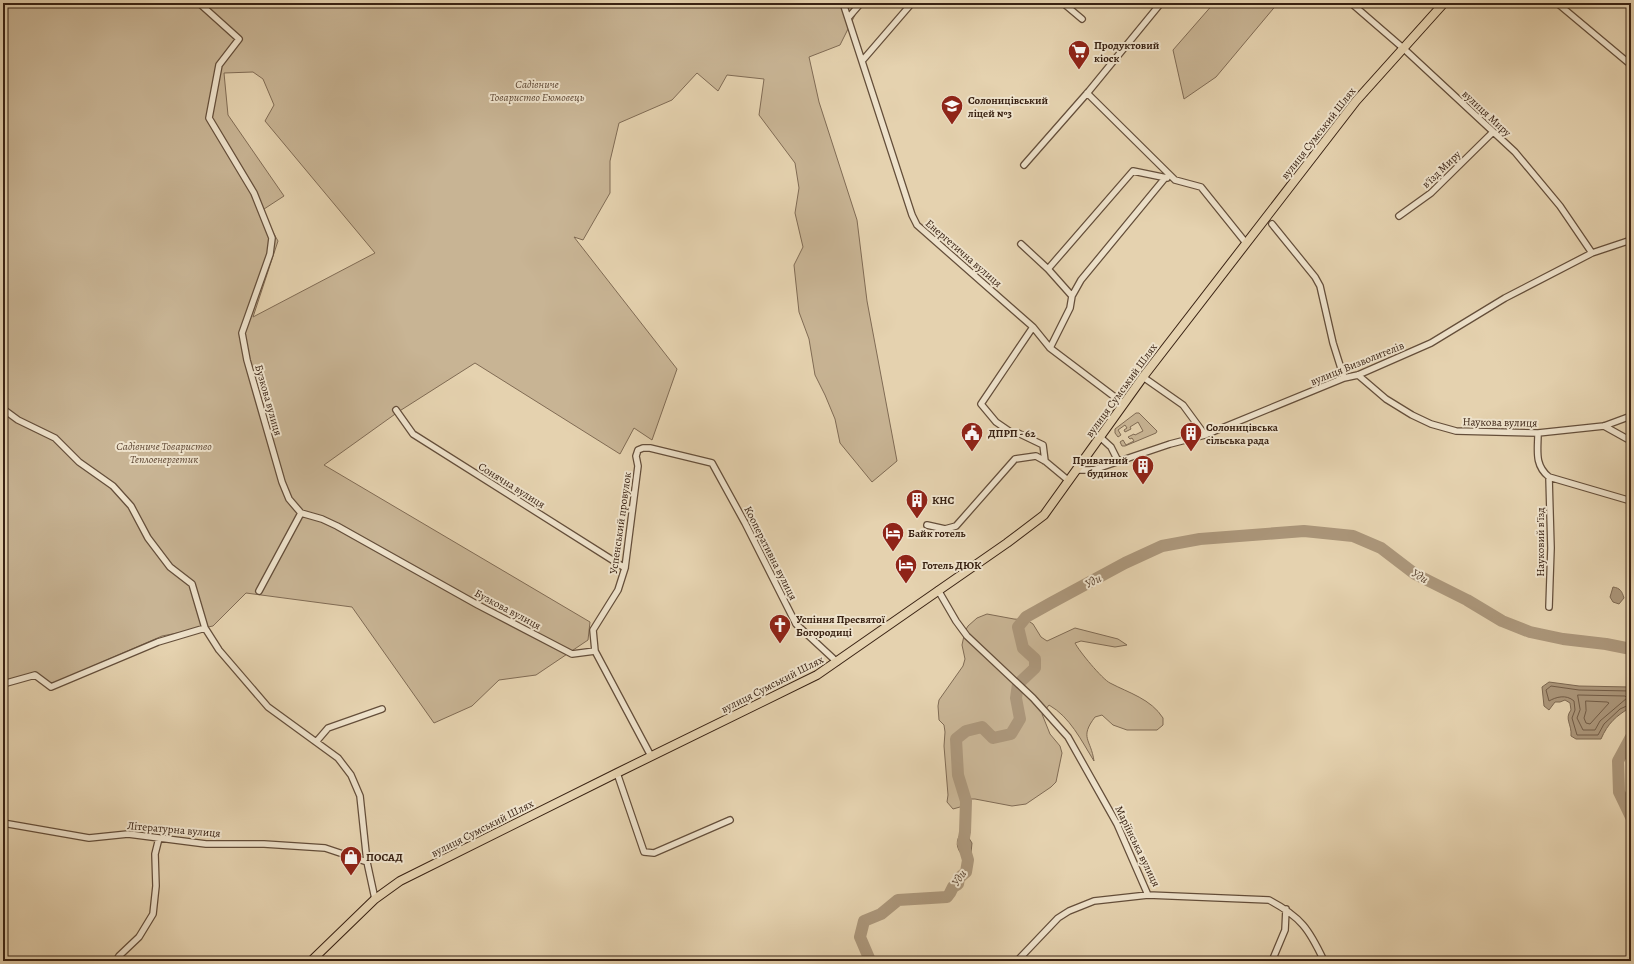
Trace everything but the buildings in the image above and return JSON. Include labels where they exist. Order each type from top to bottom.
[{"type":"main road","name":"вулиця Сумський Шлях","points":[[311,961],[375,900],[400,881],[651,756],[817,676],[1006,543],[1044,514],[1070,481],[1143,377],[1356,100],[1444,3]]},
{"type":"street","name":"Бузкова вулиця","points":[[199,3],[239,39],[219,65],[209,118],[254,193],[272,238],[270,254],[242,333],[247,360],[282,482],[289,499],[301,513],[322,519],[337,526],[478,605],[572,654],[595,652]]},
{"type":"street","name":"Енергетична вулиця","points":[[843,3],[912,215],[917,225],[1033,327],[1050,348],[1124,404]]},
{"type":"street","points":[[848,18],[861,3]]},
{"type":"street","points":[[862,61],[912,3]]},
{"type":"street","points":[[1063,3],[1082,19]]},
{"type":"street","points":[[1024,165],[1087,93],[1161,3]]},
{"type":"street","name":"вулиця Миру","points":[[1351,3],[1403,48],[1515,152],[1560,206],[1592,253]]},
{"type":"street","points":[[1557,3],[1631,65]]},
{"type":"street","points":[[1087,93],[1175,180]]},
{"type":"street","name":"в'їзд Миру","points":[[1400,216],[1431,193],[1493,132]]},
{"type":"street","points":[[1048,269],[1133,171],[1201,187],[1246,243]]},
{"type":"street","points":[[1050,348],[1070,308],[1072,296],[1081,280],[1165,178]]},
{"type":"street","points":[[1272,224],[1315,277],[1320,286],[1332,343],[1344,378]]},
{"type":"street","name":"вулиця Визволителів","points":[[1077,470],[1093,470],[1170,444],[1205,435],[1344,378],[1358,375],[1431,343],[1505,298],[1592,253],[1631,240]]},
{"type":"street","points":[[1021,244],[1048,269],[1072,296]]},
{"type":"street","points":[[1033,327],[981,404],[996,422],[1012,433],[1018,433],[1043,445],[1045,461]]},
{"type":"street","name":"Наукова вулиця","points":[[1358,375],[1386,399],[1412,415],[1431,424],[1456,431],[1538,433],[1604,426],[1631,416]]},
{"type":"street","points":[[1143,377],[1183,405],[1205,435]]},
{"type":"street","points":[[3,409],[18,420],[54,438],[79,462],[113,486],[132,506],[148,538],[170,567],[192,584],[205,628],[219,650],[268,707],[338,758],[351,776],[360,796],[367,862],[375,900]]},
{"type":"street","name":"Сонячна вулиця","points":[[396,410],[413,434],[625,568]]},
{"type":"street","points":[[1604,426],[1631,441]]},
{"type":"street","points":[[1538,433],[1538,462],[1544,473],[1549,477],[1631,501]]},
{"type":"street","points":[[1100,437],[1111,447],[1118,461]]},
{"type":"street","name":"Успенський провулок","points":[[595,652],[593,630],[618,590],[625,568],[638,466],[636,456],[638,450],[650,448],[712,463]]},
{"type":"street","points":[[927,526],[945,529],[956,526],[1015,459],[1036,456],[1045,461],[1070,481]]},
{"type":"street","name":"Кооперативна вулиця","points":[[712,463],[745,523],[796,624],[837,662]]},
{"type":"street","name":"Науковий в'їзд","points":[[1549,477],[1549,607]]},
{"type":"street","points":[[259,591],[301,513]]},
{"type":"street","name":"Маріїнська вулиця","points":[[938,590],[962,630],[1033,698],[1068,737],[1117,824],[1148,895],[1269,900],[1286,909],[1303,924],[1313,939],[1324,961]]},
{"type":"street","points":[[3,684],[35,675],[51,687],[158,642],[205,628]]},
{"type":"street","points":[[595,652],[651,756]]},
{"type":"street","points":[[316,742],[328,728],[382,709]]},
{"type":"street","points":[[617,773],[644,852],[654,853],[730,820]]},
{"type":"street","name":"Літературна вулиця","points":[[3,823],[89,838],[128,834],[206,844],[264,844],[325,848],[367,862]]},
{"type":"street","points":[[116,961],[119,956],[139,938],[153,914],[156,886],[155,854],[159,838]]},
{"type":"street","points":[[1016,961],[1058,918],[1069,911],[1094,902],[1148,895]]},
{"type":"street","points":[[1272,961],[1285,930],[1286,909]]},
{"type":"green space","name":"Садівниче Товариство Теплоенергетик","points":[[3,3],[861,3],[840,45],[809,57],[819,102],[857,220],[867,301],[897,461],[872,482],[840,443],[835,419],[815,375],[809,339],[799,312],[794,265],[803,247],[795,213],[799,188],[795,163],[759,115],[764,79],[727,75],[718,91],[697,73],[672,100],[619,123],[610,161],[610,193],[583,240],[574,237],[677,369],[652,440],[634,428],[620,454],[475,363],[398,412],[324,465],[590,622],[588,640],[536,675],[499,680],[472,706],[434,723],[352,607],[246,593],[213,626],[162,636],[49,685],[35,675],[3,681]],"holes":[[[253,72],[263,79],[274,105],[265,121],[375,253],[253,317],[278,241],[261,211],[284,196],[228,115],[224,73]]]},
{"type":"green space","points":[[1214,3],[1278,3],[1216,77],[1184,99],[1173,50]]},
{"type":"green space","points":[[1136,413],[1139,413],[1157,431],[1156,433],[1125,446],[1122,446],[1120,442],[1123,440],[1126,445],[1134,441],[1132,438],[1130,439],[1128,437],[1143,431],[1138,422],[1130,427],[1131,429],[1125,432],[1124,430],[1127,428],[1125,425],[1118,430],[1121,435],[1118,437],[1115,433],[1115,429]]},
{"type":"green space","points":[[987,614],[1027,620],[1033,624],[1041,637],[1047,641],[1075,628],[1118,639],[1127,645],[1115,647],[1081,641],[1075,643],[1091,664],[1106,680],[1146,701],[1158,711],[1163,718],[1163,725],[1157,730],[1127,730],[1113,725],[1102,715],[1095,717],[1090,724],[1087,734],[1087,739],[1094,761],[1069,722],[1049,705],[1042,714],[1050,734],[1060,746],[1062,753],[1056,782],[1026,804],[1012,806],[969,799],[960,807],[953,809],[947,802],[948,795],[944,746],[945,732],[944,725],[939,720],[939,700],[963,666],[965,659],[962,645],[965,631],[977,618]]},
{"type":"water","points":[[1613,587],[1619,589],[1624,598],[1619,604],[1613,602],[1610,597]]},
{"type":"water","points":[[1549,682],[1579,686],[1631,687],[1631,707],[1613,720],[1601,739],[1576,739],[1571,736],[1568,719],[1571,710],[1570,703],[1565,700],[1555,702],[1549,710],[1544,706],[1542,687]]},
{"type":"water","points":[[962,832],[965,832],[972,843],[971,853],[969,855],[963,856],[957,844],[958,838]]},
{"type":"waterway","name":"Уди","points":[[868,961],[869,958],[860,937],[864,921],[881,914],[898,900],[947,897],[953,887],[958,884],[959,878],[966,872],[968,860],[963,843],[965,832],[966,801],[958,775],[956,739],[966,731],[982,727],[993,738],[1011,734],[1020,719],[1016,698],[1018,684],[1035,668],[1035,659],[1023,648],[1018,627],[1026,617],[1125,563],[1162,546],[1200,539],[1304,531],[1353,536],[1381,548],[1415,574],[1467,600],[1502,621],[1530,632],[1563,639],[1606,644],[1631,649]]},
{"type":"waterway","name":"Уди","points":[[1631,737],[1618,761],[1619,792],[1631,817]]},
{"type":"place","name":"Продуктовий кіоск","points":[[1079,70]]},
{"type":"place","name":"Солоницівський ліцей №3","points":[[952,126]]},
{"type":"place","name":"ДПРП - 62","points":[[972,452]]},
{"type":"place","name":"Солоницівська сільська рада","points":[[1191,452]]},
{"type":"place","name":"Приватний будинок","points":[[1143,486]]},
{"type":"place","name":"КНС","points":[[917,520]]},
{"type":"place","name":"Байк готель","points":[[893,552]]},
{"type":"place","name":"Готель ДЮК","points":[[906,584]]},
{"type":"place","name":"Успіння Пресвятої Богородиці","points":[[780,644]]},
{"type":"place","name":"ПОСАД","points":[[351,876]]},
{"type":"park label","name":"Садівниче Товариство Еюмовець","points":[[537,90]]}]
